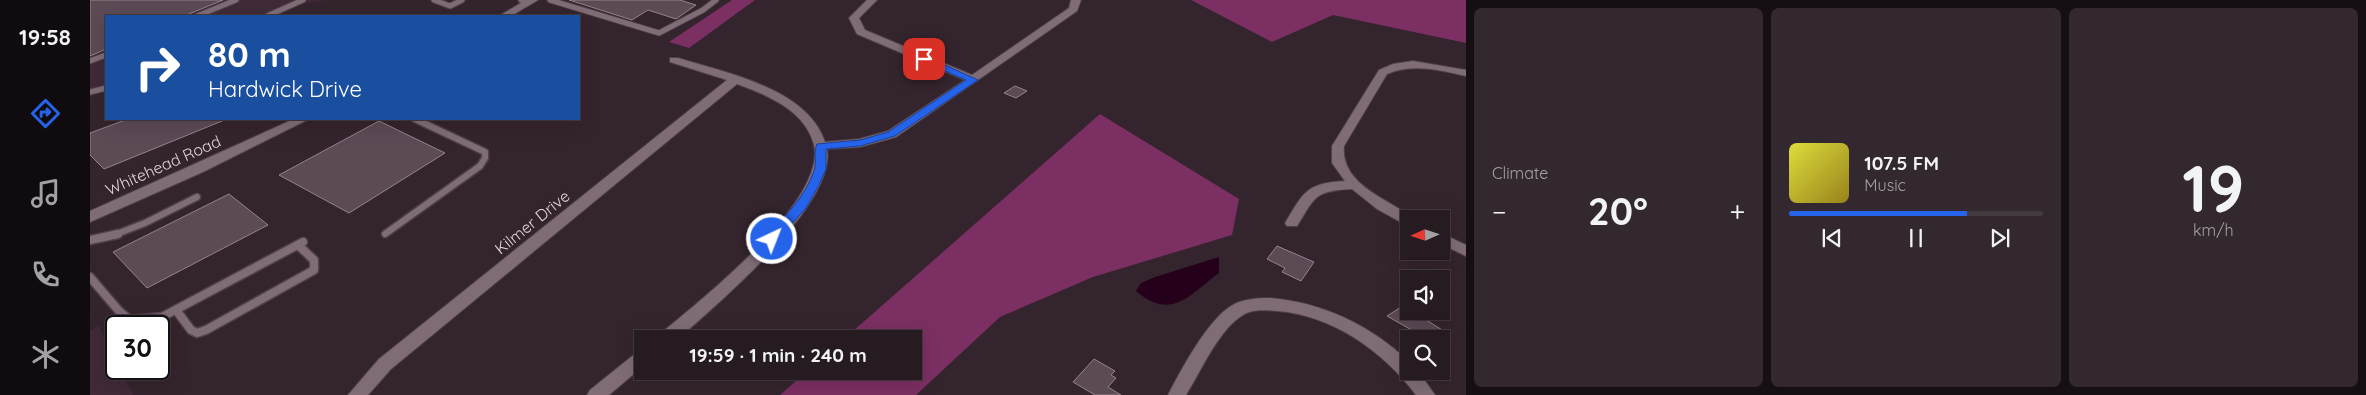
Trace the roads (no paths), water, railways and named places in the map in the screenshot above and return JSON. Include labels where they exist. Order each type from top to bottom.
[{"type":"street","points":[[872,0],[854,18],[861,32],[973,80]]},
{"type":"street","points":[[820,146],[860,143],[892,134],[1074,9],[1076,0]]},
{"type":"street","points":[[506,15],[528,1]]},
{"type":"street","points":[[674,60],[772,94],[799,111],[816,134],[820,146],[820,169],[802,205],[744,268],[676,330]]},
{"type":"street","points":[[1400,216],[1382,206],[1355,185],[1339,163],[1338,146],[1383,72],[1390,68],[1410,65],[1439,67],[1466,73]]},
{"type":"street","name":"Kilmer Drive","points":[[356,395],[385,364],[734,80]]},
{"type":"street","name":"Whitehead Road","points":[[90,217],[296,120]]},
{"type":"street","points":[[1292,223],[1310,192],[1317,188],[1355,185]]},
{"type":"street","points":[[1450,243],[1466,251]]},
{"type":"street","points":[[1176,395],[1224,320],[1238,310],[1256,304],[1275,304],[1296,306],[1316,312],[1360,334],[1386,352],[1418,382],[1426,395]]},
{"type":"street","points":[[596,395],[634,364]]},
{"type":"lane","points":[[200,15],[236,0]]},
{"type":"lane","points":[[269,15],[303,0]]},
{"type":"lane","points":[[434,0],[450,6],[462,0]]},
{"type":"lane","points":[[550,0],[659,33],[703,10],[716,0]]},
{"type":"lane","points":[[90,62],[105,55]]},
{"type":"lane","points":[[90,92],[105,88]]},
{"type":"lane","points":[[385,234],[480,166],[485,158],[484,152],[417,120]]},
{"type":"lane","points":[[90,240],[103,239],[124,232],[197,197]]},
{"type":"lane","points":[[90,277],[119,311],[130,320],[162,317],[300,244],[314,260],[314,270],[206,330],[197,333],[191,330],[176,310]]}]
